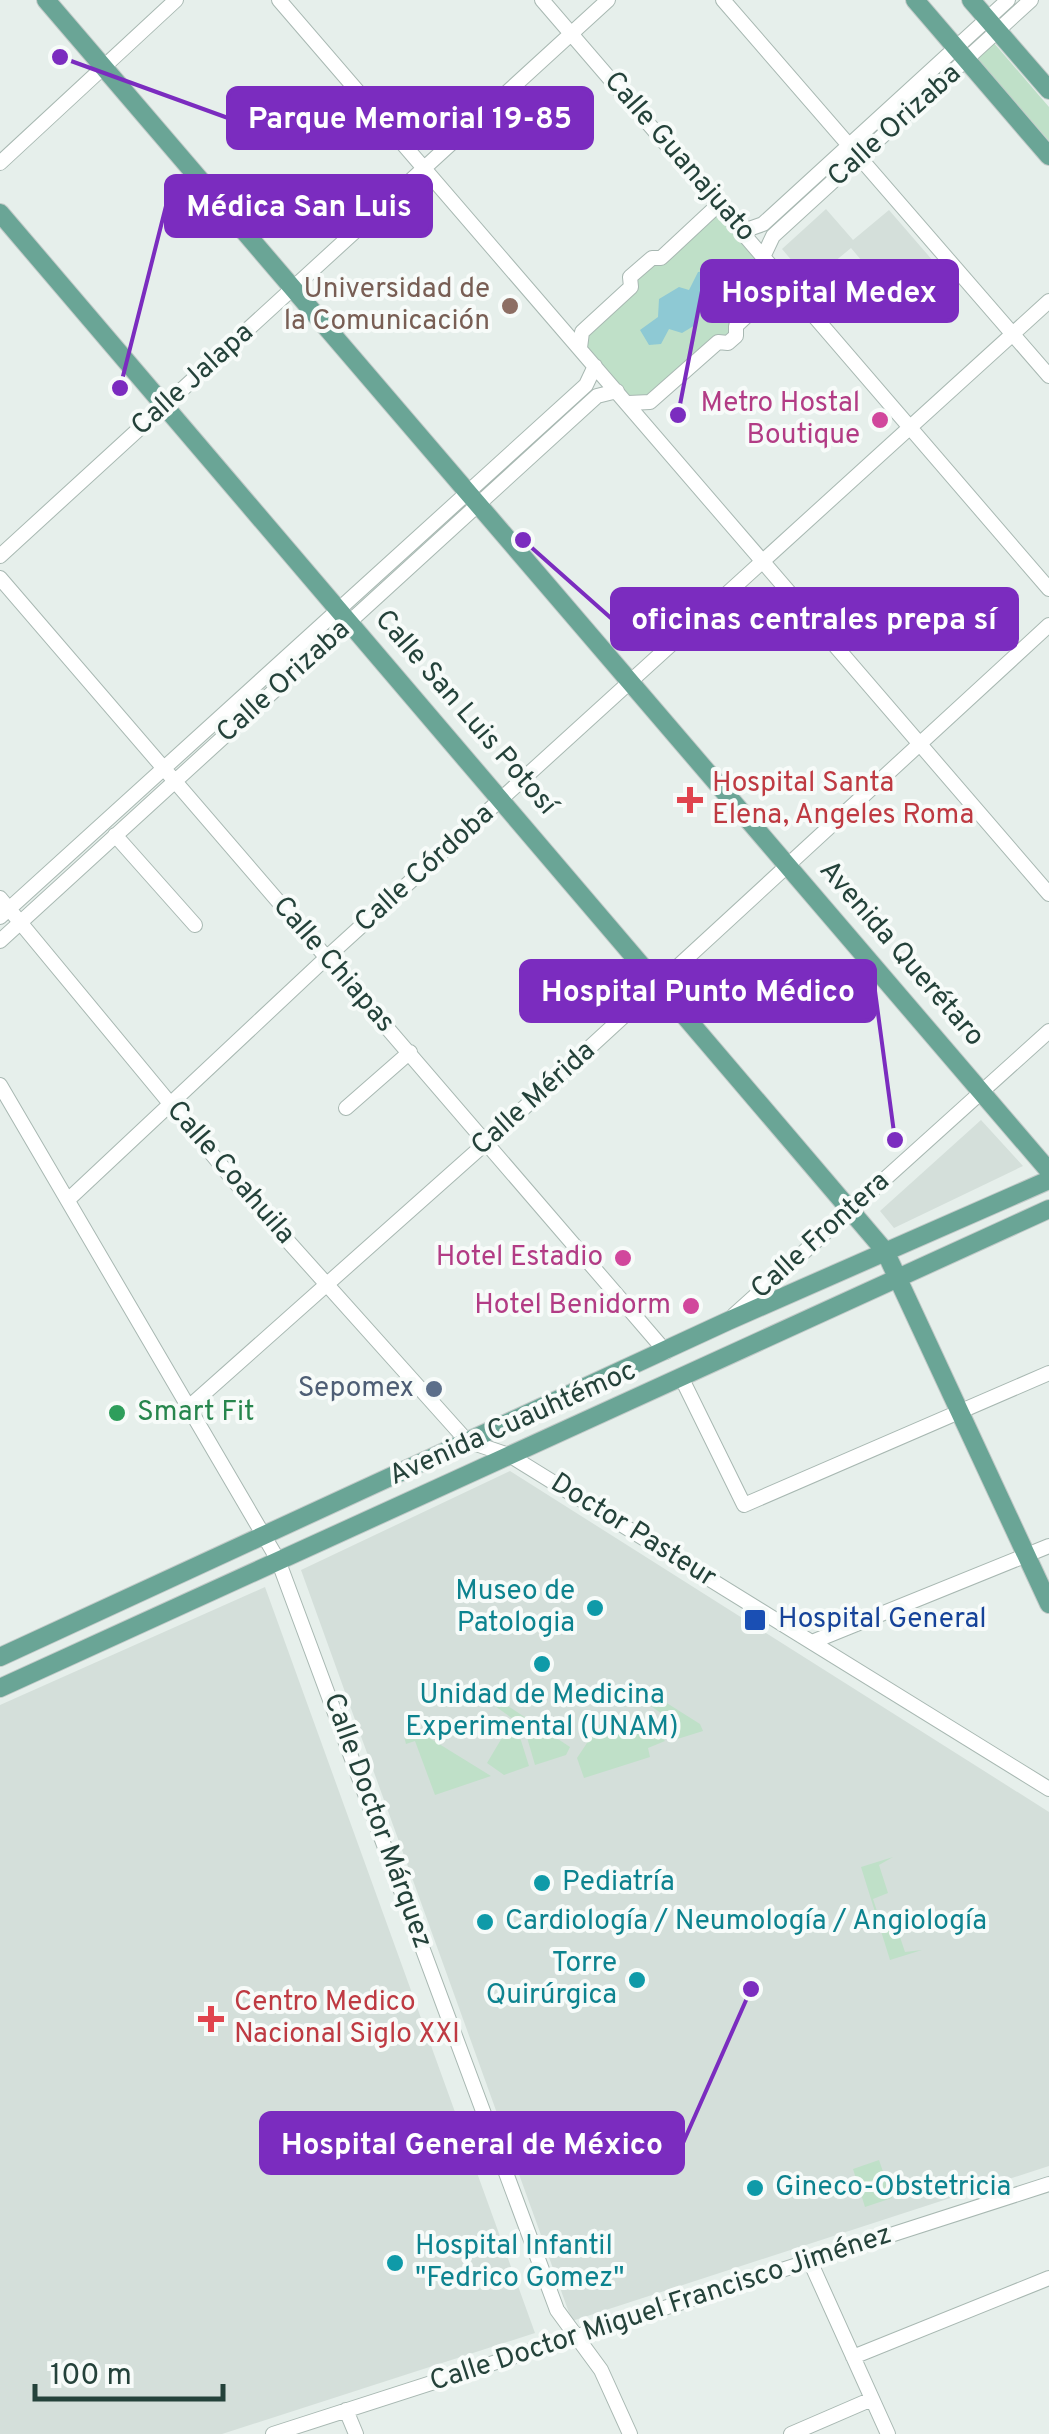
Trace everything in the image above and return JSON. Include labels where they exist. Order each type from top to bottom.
[{"type":"main road","name":"Avenida Querétaro","points":[[46,0],[1049,1171]]},
{"type":"main road","points":[[914,0],[1049,156]]},
{"type":"main road","points":[[971,0],[1049,90]]},
{"type":"main road","name":"Calle San Luis Potosí","points":[[0,213],[885,1251],[1049,1604]]},
{"type":"main road","name":"Avenida Cuauhtémoc","points":[[0,1656],[728,1322],[1049,1180]]},
{"type":"main road","name":"Avenida Cuauhtémoc","points":[[0,1688],[1049,1208]]},
{"type":"street","points":[[0,163],[176,0]]},
{"type":"street","points":[[279,0],[1049,894]]},
{"type":"street","name":"Calle Guanajuato","points":[[542,0],[1049,590]]},
{"type":"street","name":"Calle Jalapa","points":[[0,556],[608,0]]},
{"type":"street","points":[[723,0],[1049,376]]},
{"type":"street","name":"Calle Orizaba","points":[[993,25],[1008,0]]},
{"type":"street","name":"Calle Orizaba","points":[[764,255],[768,240],[861,157],[962,54],[993,25],[1031,0]]},
{"type":"street","name":"Calle Orizaba","points":[[744,231],[763,224],[850,145],[962,54]]},
{"type":"street","points":[[580,348],[582,332],[632,287],[630,278],[652,258],[660,258],[720,204]]},
{"type":"street","points":[[629,403],[650,402],[718,342],[728,343],[736,336],[736,326],[785,280]]},
{"type":"street","name":"Calle Córdoba","points":[[70,1198],[168,1102],[1049,301]]},
{"type":"street","name":"Calle Orizaba","points":[[3,908],[169,776],[472,499],[586,386],[595,366]]},
{"type":"street","name":"Calle Orizaba","points":[[472,499],[597,396],[617,391]]},
{"type":"street","name":"Calle Chiapas","points":[[0,578],[666,1352]]},
{"type":"street","name":"Calle Mérida","points":[[190,1406],[488,1141],[1049,625]]},
{"type":"street","name":"Calle Orizaba","points":[[0,940],[116,835],[169,776]]},
{"type":"street","points":[[116,835],[195,924]]},
{"type":"street","name":"Calle Coahuila","points":[[3,908],[21,921],[168,1102],[468,1441]]},
{"type":"street","name":"Calle Frontera","points":[[728,1322],[1049,1031]]},
{"type":"street","points":[[346,1108],[410,1052]]},
{"type":"street","name":"Calle Doctor Márquez","points":[[0,1085],[70,1198],[278,1560],[557,2310],[601,2370],[630,2434]]},
{"type":"street","points":[[682,1378],[744,1505],[1049,1373]]},
{"type":"street","name":"Doctor Pasteur","points":[[468,1441],[509,1455],[1049,1789]]},
{"type":"street","points":[[812,1642],[1049,1546]]},
{"type":"street","name":"Calle Doctor Miguel Francisco Jiménez","points":[[273,2434],[1049,2184]]},
{"type":"street","points":[[809,2259],[888,2434]]},
{"type":"street","points":[[853,2357],[1049,2278]]},
{"type":"street","points":[[791,2434],[872,2399]]},
{"type":"street","points":[[346,2410],[356,2434]]},
{"type":"shaded area","points":[[826,209],[853,240],[889,210],[940,269],[899,305],[851,248],[810,282],[782,249]]},
{"type":"shaded area","points":[[981,1120],[1023,1166],[894,1228],[880,1211]]},
{"type":"shaded area","points":[[510,1471],[1049,1812],[1049,2166],[572,2321],[301,1570]]},
{"type":"shaded area","name":"Centro Medico Nacional Siglo XXI","points":[[265,1587],[535,2333],[222,2434],[0,2434],[0,1705]]},
{"type":"green space","points":[[994,43],[1049,107],[1049,141],[977,58]]},
{"type":"green space","points":[[719,204],[785,280],[736,336],[644,404],[617,391],[580,337],[630,277]]},
{"type":"green space","points":[[643,1688],[700,1724],[703,1731],[671,1741],[666,1729],[656,1723],[661,1713],[637,1697]]},
{"type":"green space","points":[[499,1700],[570,1747],[566,1755],[535,1765],[524,1727],[495,1706]]},
{"type":"green space","points":[[603,1719],[619,1719],[645,1739],[653,1728],[665,1741],[648,1748],[650,1757],[584,1778],[577,1758]]},
{"type":"green space","points":[[410,1726],[491,1776],[435,1795],[415,1741],[406,1744],[404,1736]]},
{"type":"green space","points":[[509,1726],[518,1731],[529,1766],[504,1775],[487,1763]]},
{"type":"green space","points":[[893,1857],[879,1865],[888,1893],[873,1899],[882,1926],[895,1922],[905,1952],[922,1950],[890,1960],[861,1867]]},
{"type":"green space","points":[[879,2160],[892,2198],[865,2207],[853,2169]]},
{"type":"water","points":[[698,272],[714,275],[718,290],[699,301],[697,324],[682,333],[669,329],[661,344],[649,345],[640,330],[658,317],[659,299],[679,287],[689,290]]},
{"type":"place","name":"Parque Memorial 19-85","points":[[60,57]]},
{"type":"place","name":"Universidad de la Comunicación","points":[[510,306]]},
{"type":"place","name":"Médica San Luis","points":[[120,388]]},
{"type":"place","name":"Hospital Medex","points":[[678,415]]},
{"type":"place","name":"Metro Hostal Boutique","points":[[880,420]]},
{"type":"place","name":"oficinas centrales prepa sí","points":[[523,540]]},
{"type":"place","name":"Hospital Santa Elena, Angeles Roma","points":[[690,800]]},
{"type":"place","name":"Hospital Punto Médico","points":[[895,1140]]},
{"type":"place","name":"Hotel Estadio","points":[[623,1258]]},
{"type":"place","name":"Hotel Benidorm","points":[[691,1306]]},
{"type":"place","name":"Sepomex","points":[[434,1389]]},
{"type":"place","name":"Smart Fit","points":[[117,1413]]},
{"type":"place","name":"Museo de Patologia","points":[[595,1608]]},
{"type":"place","name":"Hospital General","points":[[755,1620]]},
{"type":"place","name":"Unidad de Medicina Experimental (UNAM)","points":[[542,1664]]},
{"type":"place","name":"Pediatría","points":[[542,1883]]},
{"type":"place","name":"Cardiología / Neumología / Angiología","points":[[485,1922]]},
{"type":"place","name":"Torre Quirúrgica","points":[[637,1980]]},
{"type":"place","name":"Hospital General de México","points":[[751,1989]]},
{"type":"place","name":"Centro Medico Nacional Siglo XXI","points":[[211,2019]]},
{"type":"place","name":"Gineco-Obstetricia","points":[[755,2188]]},
{"type":"place","name":"Hospital Infantil \"Fedrico Gomez\"","points":[[395,2263]]}]
